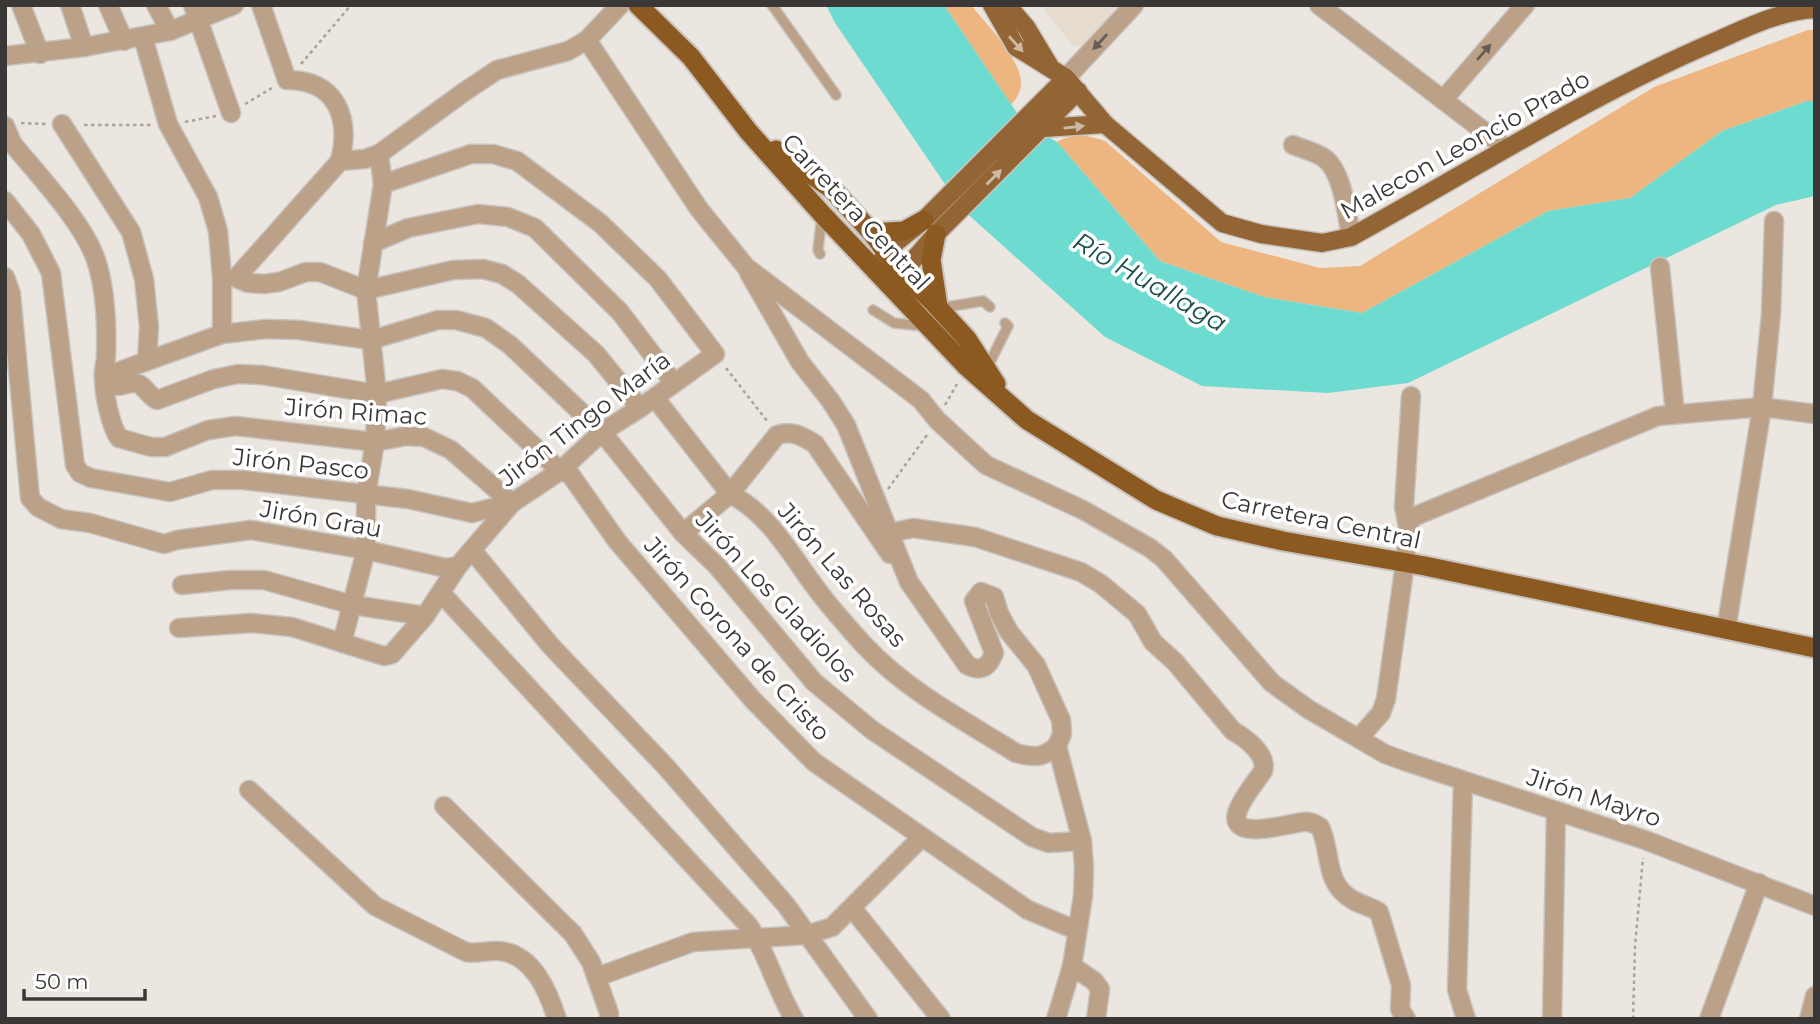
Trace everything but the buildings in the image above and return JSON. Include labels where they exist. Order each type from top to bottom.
[{"type":"highway","name":"Carretera Central","points":[[638,5],[691,57],[748,131],[822,214],[967,367],[1009,405],[1080,454],[1156,500],[1217,526],[1283,541],[1405,563],[1815,648]]},
{"type":"highway","points":[[748,131],[833,190],[872,233],[902,273],[967,339],[1009,405]]},
{"type":"highway","points":[[872,233],[904,231],[935,222],[931,260],[938,308]]},
{"type":"main road","points":[[992,5],[1016,47],[1066,80]]},
{"type":"main road","name":"Malecon Leoncio Prado","points":[[1006,5],[1105,124],[1223,223],[1261,234],[1322,243],[1351,237],[1506,148],[1773,10],[1815,9]]},
{"type":"main road","points":[[1066,80],[1027,118],[935,222],[902,273],[879,274],[885,251],[935,222],[1042,130],[1066,80]]},
{"type":"main road","points":[[1042,130],[1105,124]]},
{"type":"street","points":[[21,5],[40,54]]},
{"type":"street","points":[[70,5],[84,47]]},
{"type":"street","points":[[108,5],[124,41]]},
{"type":"street","points":[[156,5],[170,32]]},
{"type":"street","points":[[6,54],[40,54],[170,32],[195,13],[234,5]]},
{"type":"street","points":[[261,5],[287,80],[304,80],[324,88],[334,100],[343,121],[345,141],[340,160],[236,278],[248,283],[264,284],[306,272],[320,272],[366,290]]},
{"type":"street","points":[[340,160],[365,159],[379,154],[498,70],[568,51],[587,40],[620,5]]},
{"type":"street","points":[[1066,80],[1133,5]]},
{"type":"street","points":[[1319,5],[1506,148]]},
{"type":"street","points":[[1443,100],[1525,5]]},
{"type":"street","points":[[195,13],[231,113]]},
{"type":"street","points":[[143,37],[168,124],[208,197],[218,231],[222,278],[222,334]]},
{"type":"street","points":[[587,40],[699,209],[746,267],[800,362],[846,425],[909,582]]},
{"type":"street","points":[[62,124],[131,232],[144,279],[149,327],[147,361]]},
{"type":"street","name":"Jirón Rimac","points":[[11,125],[12,143],[82,231],[96,259],[103,289],[106,323],[107,358],[104,377],[112,427],[120,438],[150,447],[165,447],[208,430],[236,426],[375,442],[406,436],[424,437],[451,450],[512,503]]},
{"type":"street","points":[[1293,145],[1323,156],[1332,164],[1339,179],[1351,237]]},
{"type":"street","points":[[383,184],[471,154],[493,153],[517,161],[600,223],[659,279],[715,354]]},
{"type":"street","points":[[178,628],[266,624],[292,627],[342,643],[366,550],[366,495],[375,442],[377,394],[366,290],[383,184],[379,154]]},
{"type":"street","name":"Jirón Pasco","points":[[5,201],[31,234],[51,273],[75,465],[80,473],[170,492],[212,480],[243,480],[408,499],[472,513],[512,503]]},
{"type":"street","points":[[373,243],[408,228],[478,214],[508,217],[534,228],[620,312],[674,383]]},
{"type":"street","points":[[1726,630],[1762,407],[1774,221]]},
{"type":"street","name":"Jirón Mayro","points":[[746,267],[921,400],[937,420],[986,465],[1083,510],[1150,548],[1164,559],[1272,683],[1308,709],[1385,754],[1644,840],[1815,906]]},
{"type":"street","points":[[1660,267],[1675,413]]},
{"type":"street","name":"Jirón Las Rosas","points":[[366,290],[453,270],[483,269],[511,279],[596,354],[647,403],[730,494],[742,500],[779,536],[822,596],[866,647],[926,699],[1016,753],[1033,758],[1048,755],[1057,746]]},
{"type":"street","name":"Jirón Grau","points":[[5,277],[10,294],[30,498],[38,507],[61,519],[90,523],[164,544],[251,530],[366,550],[446,568],[458,566]]},
{"type":"street","name":"Jirón Los Gladiolos","points":[[371,340],[438,320],[456,320],[486,328],[510,345],[603,432],[683,533],[717,566],[814,682],[872,730],[1032,837],[1049,843],[1082,841]]},
{"type":"street","points":[[104,377],[222,334],[266,329],[371,340]]},
{"type":"street","name":"Jirón Tingo María","points":[[342,643],[384,656],[392,654],[425,616],[458,566],[512,503],[560,471],[603,432],[715,354]]},
{"type":"street","points":[[104,377],[116,386],[134,383],[143,387],[150,397],[157,400],[214,379],[238,374],[262,375],[377,394]]},
{"type":"street","name":"Jirón Corona de Cristo","points":[[377,394],[442,379],[457,381],[472,388],[560,471],[569,474],[577,482],[617,541],[761,709],[814,762],[1028,911],[1076,930]]},
{"type":"street","points":[[1359,738],[1381,713],[1386,699],[1408,526],[1404,507],[1410,396]]},
{"type":"street","points":[[1408,526],[1413,517],[1658,416],[1762,407],[1815,414]]},
{"type":"street","points":[[683,533],[730,494],[777,435],[787,432],[802,436],[815,444],[967,665],[975,669],[989,665],[994,653],[974,601],[981,592],[994,597],[1009,632],[1036,665],[1061,720],[1062,734],[1057,746],[1082,841],[1083,896],[1072,966],[1056,1019]]},
{"type":"street","points":[[890,533],[913,528],[975,537],[1080,572],[1101,584],[1129,607],[1145,625],[1153,642],[1175,662],[1233,731],[1241,735],[1263,757],[1264,771],[1237,812],[1238,823],[1242,827],[1256,830],[1304,822],[1320,827],[1331,873],[1345,894],[1379,912],[1401,985],[1400,1009],[1406,1019]]},
{"type":"street","points":[[472,550],[550,645],[667,768],[786,905],[867,1019]]},
{"type":"street","points":[[182,585],[264,580],[353,605],[425,616]]},
{"type":"street","points":[[441,593],[749,926],[794,1019]]},
{"type":"street","points":[[1463,781],[1457,990],[1466,1019]]},
{"type":"street","points":[[249,790],[374,906],[466,952],[480,954],[498,951],[519,958],[542,981],[557,1019]]},
{"type":"street","points":[[444,806],[573,934],[597,977],[609,1019]]},
{"type":"street","points":[[1552,1019],[1556,811]]},
{"type":"street","points":[[597,977],[693,942],[806,935],[832,927],[921,838]]},
{"type":"street","points":[[1709,1019],[1759,883]]},
{"type":"street","points":[[852,908],[941,1019]]},
{"type":"street","points":[[1072,966],[1094,981],[1100,989],[1097,1019]]},
{"type":"street","points":[[1810,1019],[1815,996]]},
{"type":"lane","points":[[772,5],[836,95]]},
{"type":"lane","points":[[820,254],[818,250],[822,214]]},
{"type":"lane","points":[[938,308],[983,301],[990,307]]},
{"type":"lane","points":[[873,310],[894,323],[930,327]]},
{"type":"lane","points":[[987,370],[1008,326],[1005,323]]},
{"type":"path","points":[[11,125],[168,124],[200,121],[231,113],[287,80],[351,5]]},
{"type":"path","points":[[715,354],[777,435]]},
{"type":"path","points":[[878,503],[937,420],[967,367]]},
{"type":"path","points":[[1633,1019],[1635,946],[1644,840]]},
{"type":"shaded area","points":[[944,5],[971,5],[1010,54],[1020,75],[1021,85],[1018,96],[1011,105]]},
{"type":"shaded area","points":[[1041,5],[1124,5],[1085,46],[1072,45]]},
{"type":"shaded area","points":[[1808,30],[1815,30],[1815,101],[1807,101],[1722,131],[1630,198],[1548,211],[1362,313],[1264,297],[1160,261],[1057,142],[1081,136],[1105,141],[1221,242],[1320,268],[1360,266],[1654,87]]},
{"type":"water","name":"Río Huallaga","points":[[826,5],[944,5],[1023,122],[1057,142],[1160,261],[1264,297],[1362,313],[1548,211],[1630,198],[1722,131],[1807,101],[1815,101],[1815,196],[1776,205],[1408,383],[1328,393],[1202,386],[1105,337],[962,209],[835,23]]}]
